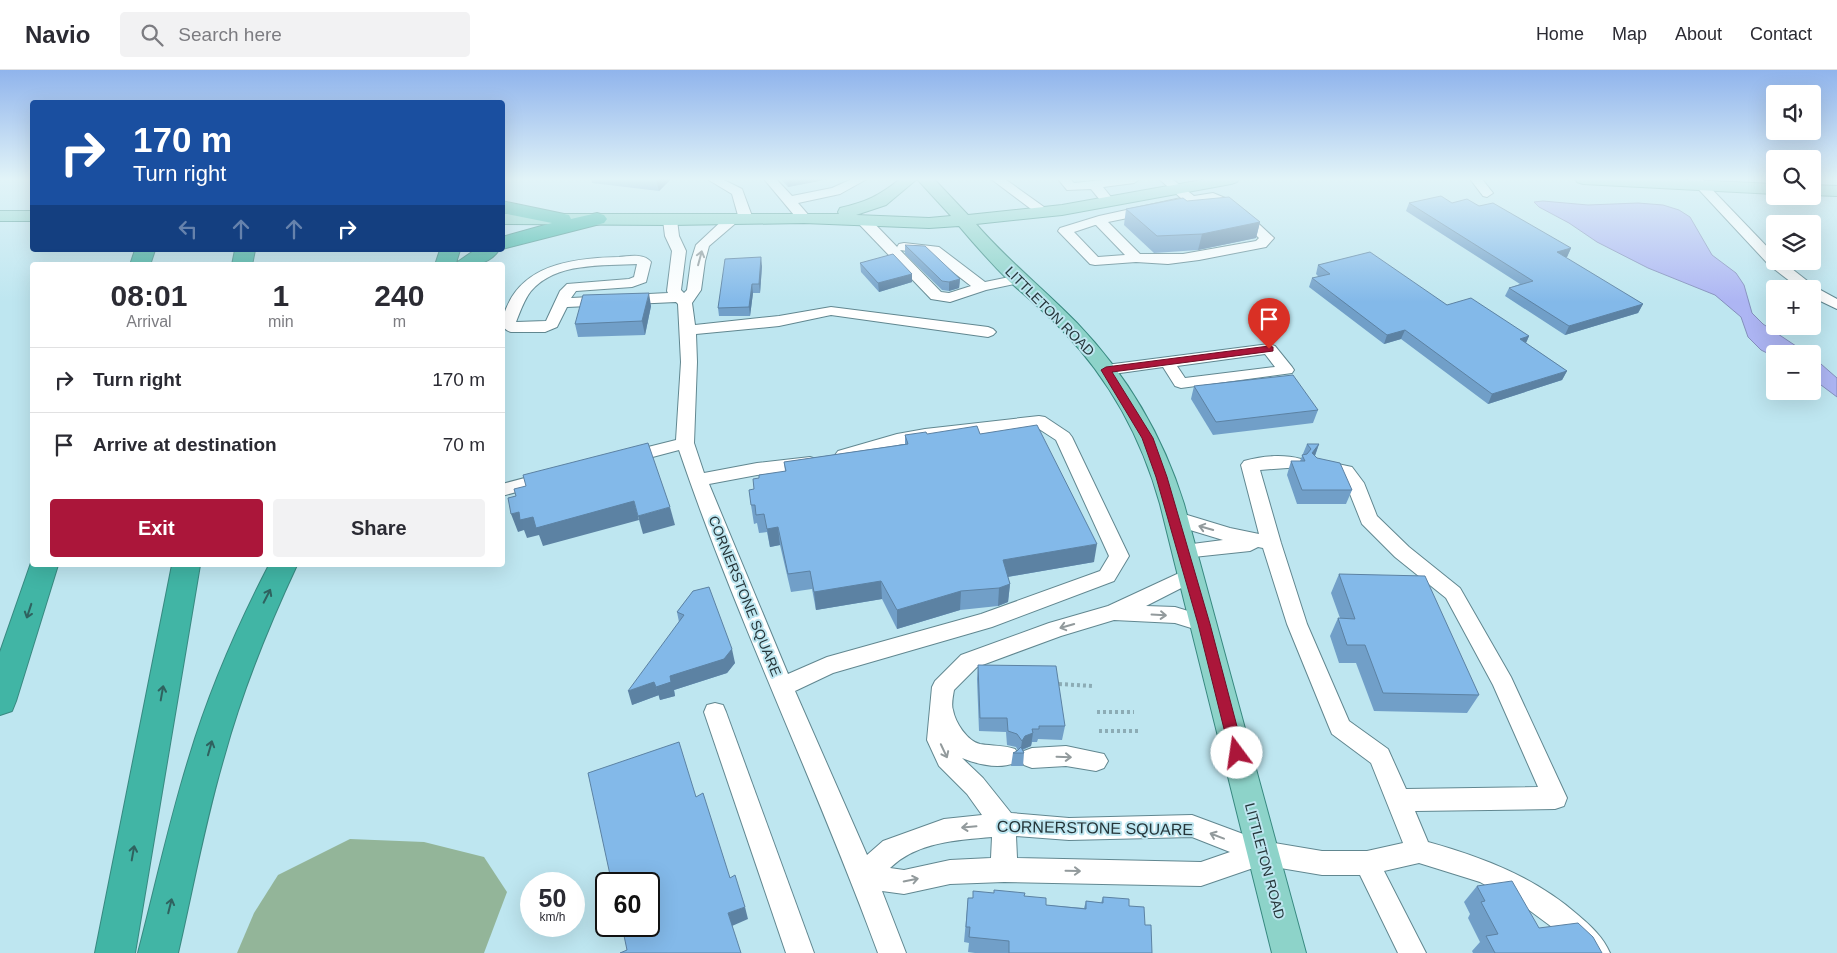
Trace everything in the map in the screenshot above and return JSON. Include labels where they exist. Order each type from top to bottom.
[{"type":"highway","points":[[505,242],[555,228],[596,220]]},
{"type":"highway","points":[[471,262],[486,252]]},
{"type":"highway","points":[[0,700],[43,567]]},
{"type":"highway","points":[[115,953],[186,567]]},
{"type":"highway","points":[[158,953],[215,730],[240,659],[262,606],[283,567]]},
{"type":"main road","points":[[867,220],[929,223],[970,220]]},
{"type":"main road","name":"LITTLETON ROAD","points":[[963,221],[1019,279],[1070,327],[1106,370],[1147,438],[1167,491],[1204,624],[1289,953]]},
{"type":"street","name":"CORNERSTONE SQUARE","points":[[670,220],[672,236],[679,251],[674,291],[682,300],[688,330],[685,443],[698,480],[782,687],[863,876],[892,849],[944,830],[1004,824],[1070,829],[1192,826],[1262,853]]},
{"type":"street","points":[[562,303],[682,300],[694,290],[698,261],[703,245],[737,220]]},
{"type":"street","points":[[862,220],[936,296],[950,298],[982,287],[1019,279]]},
{"type":"street","points":[[1136,258],[1095,221],[1065,231],[1095,261],[1136,258],[1158,261],[1187,259],[1261,244],[1266,241],[1267,238],[1246,220]]},
{"type":"street","points":[[1734,220],[1774,262],[1797,280]]},
{"type":"street","points":[[888,248],[917,247],[934,250],[982,287]]},
{"type":"street","points":[[640,260],[644,262],[641,280],[632,283],[572,287],[567,291],[562,303],[552,324],[545,327],[511,327],[508,323],[525,290],[536,279],[548,272],[570,265],[640,260]]},
{"type":"street","points":[[1821,296],[1837,305]]},
{"type":"street","points":[[688,330],[779,321],[831,311],[988,332]]},
{"type":"street","points":[[1106,370],[1167,362],[1269,349],[1286,370],[1181,384],[1167,362]]},
{"type":"street","points":[[698,480],[757,469],[808,463],[924,434],[1040,421],[1063,437],[1119,556],[1107,576],[985,621],[828,666],[782,687]]},
{"type":"street","points":[[608,462],[685,443]]},
{"type":"street","points":[[1295,463],[1281,461],[1250,465],[1271,543],[1297,624],[1340,727],[1380,756],[1419,851]]},
{"type":"street","points":[[1318,466],[1346,471],[1355,483],[1369,520],[1402,552],[1453,593],[1503,683],[1556,798],[1398,800]]},
{"type":"street","points":[[505,489],[570,472]]},
{"type":"street","points":[[1174,518],[1230,535],[1271,543]]},
{"type":"street","points":[[1004,870],[1004,824],[975,786],[947,759],[939,740],[943,687],[969,661],[1056,629],[1114,612],[1187,563],[1248,544],[1271,543]]},
{"type":"street","points":[[1114,612],[1175,616],[1204,624]]},
{"type":"street","points":[[940,709],[951,732],[966,750],[979,755],[1007,756]]},
{"type":"street","points":[[715,712],[800,953]]},
{"type":"street","points":[[1032,758],[1066,756],[1096,761]]},
{"type":"street","points":[[892,953],[863,876],[904,882],[950,872],[1004,870],[1201,874],[1262,853],[1322,862],[1367,863],[1419,851],[1472,867],[1501,879],[1563,920],[1586,938],[1596,953]]},
{"type":"street","points":[[1367,863],[1412,953]]},
{"type":"path","points":[[1059,684],[1093,686]]},
{"type":"path","points":[[1097,712],[1134,712]]},
{"type":"path","points":[[1099,731],[1138,731]]},
{"type":"green space","points":[[350,839],[424,842],[484,857],[507,892],[484,953],[237,953],[254,913],[278,875]]},
{"type":"water","points":[[1564,220],[1692,220],[1712,255],[1736,273],[1744,285],[1752,313],[1766,326],[1766,335],[1780,335],[1794,345],[1766,345],[1766,352],[1761,350],[1748,337],[1741,317],[1715,295],[1648,268],[1597,242]]},
{"type":"water","points":[[1821,364],[1837,378],[1837,397],[1821,385]]},
{"type":"building","points":[[1139,220],[1258,220],[1260,222],[1202,234],[1157,236]]},
{"type":"building","points":[[1436,220],[1523,220],[1571,248],[1557,252],[1643,304],[1569,326],[1509,288],[1533,281]]},
{"type":"building","points":[[905,245],[925,246],[960,279],[949,282],[942,281]]},
{"type":"building","points":[[1370,252],[1447,305],[1471,298],[1529,336],[1520,339],[1567,371],[1492,394],[1405,330],[1387,335],[1312,278],[1330,274],[1318,265]]},
{"type":"building","points":[[893,254],[912,274],[878,283],[860,263]]},
{"type":"building","points":[[761,257],[759,284],[752,284],[749,307],[718,308],[725,259]]},
{"type":"building","points":[[649,293],[642,321],[575,324],[583,295]]},
{"type":"building","points":[[1293,375],[1318,410],[1216,422],[1194,386]]},
{"type":"building","points":[[1037,425],[1097,544],[1003,560],[1010,584],[999,588],[961,591],[897,610],[881,581],[814,592],[810,571],[788,574],[778,527],[767,529],[764,514],[756,515],[755,505],[751,505],[749,490],[754,489],[753,479],[759,478],[759,475],[786,471],[784,462],[908,444],[905,435],[926,432],[927,434],[977,426],[980,434]]},
{"type":"building","points":[[648,443],[670,507],[638,516],[634,501],[536,528],[533,517],[520,520],[519,512],[511,514],[508,498],[516,496],[514,489],[526,486],[523,475]]},
{"type":"building","points":[[1307,444],[1319,444],[1312,453],[1317,458],[1340,463],[1352,490],[1302,490],[1291,461],[1305,461],[1302,455],[1307,454],[1311,449]]},
{"type":"building","points":[[1339,574],[1425,576],[1479,695],[1383,693],[1365,645],[1347,645],[1338,618],[1355,619]]},
{"type":"building","points":[[709,587],[732,649],[724,659],[670,676],[671,682],[656,687],[654,682],[628,691],[684,615],[677,612],[693,591]]},
{"type":"building","points":[[978,665],[1056,666],[1065,726],[1039,726],[1039,729],[1032,729],[1033,733],[1025,736],[1022,741],[1017,734],[1008,731],[1007,718],[980,718]]},
{"type":"building","points":[[679,742],[696,797],[703,793],[730,878],[735,875],[745,907],[728,913],[741,953],[620,953],[627,950],[624,937],[660,937],[660,872],[609,872],[588,773]]},
{"type":"building","points":[[1021,747],[1024,753],[1013,753],[1017,751]]},
{"type":"building","points":[[1512,881],[1539,928],[1578,923],[1593,937],[1602,953],[1495,953],[1486,936],[1498,934],[1481,902],[1485,901],[1477,886]]},
{"type":"building","points":[[994,890],[1025,893],[1024,896],[1046,898],[1046,905],[1086,909],[1086,901],[1103,903],[1103,897],[1129,899],[1129,906],[1144,907],[1145,925],[1151,925],[1152,953],[1009,953],[1009,941],[969,937],[970,927],[966,927],[968,898],[973,898],[973,891],[994,893]]},
{"type":"route","points":[[1237,753],[1204,624],[1162,477],[1147,438],[1106,370],[1269,349]]}]
